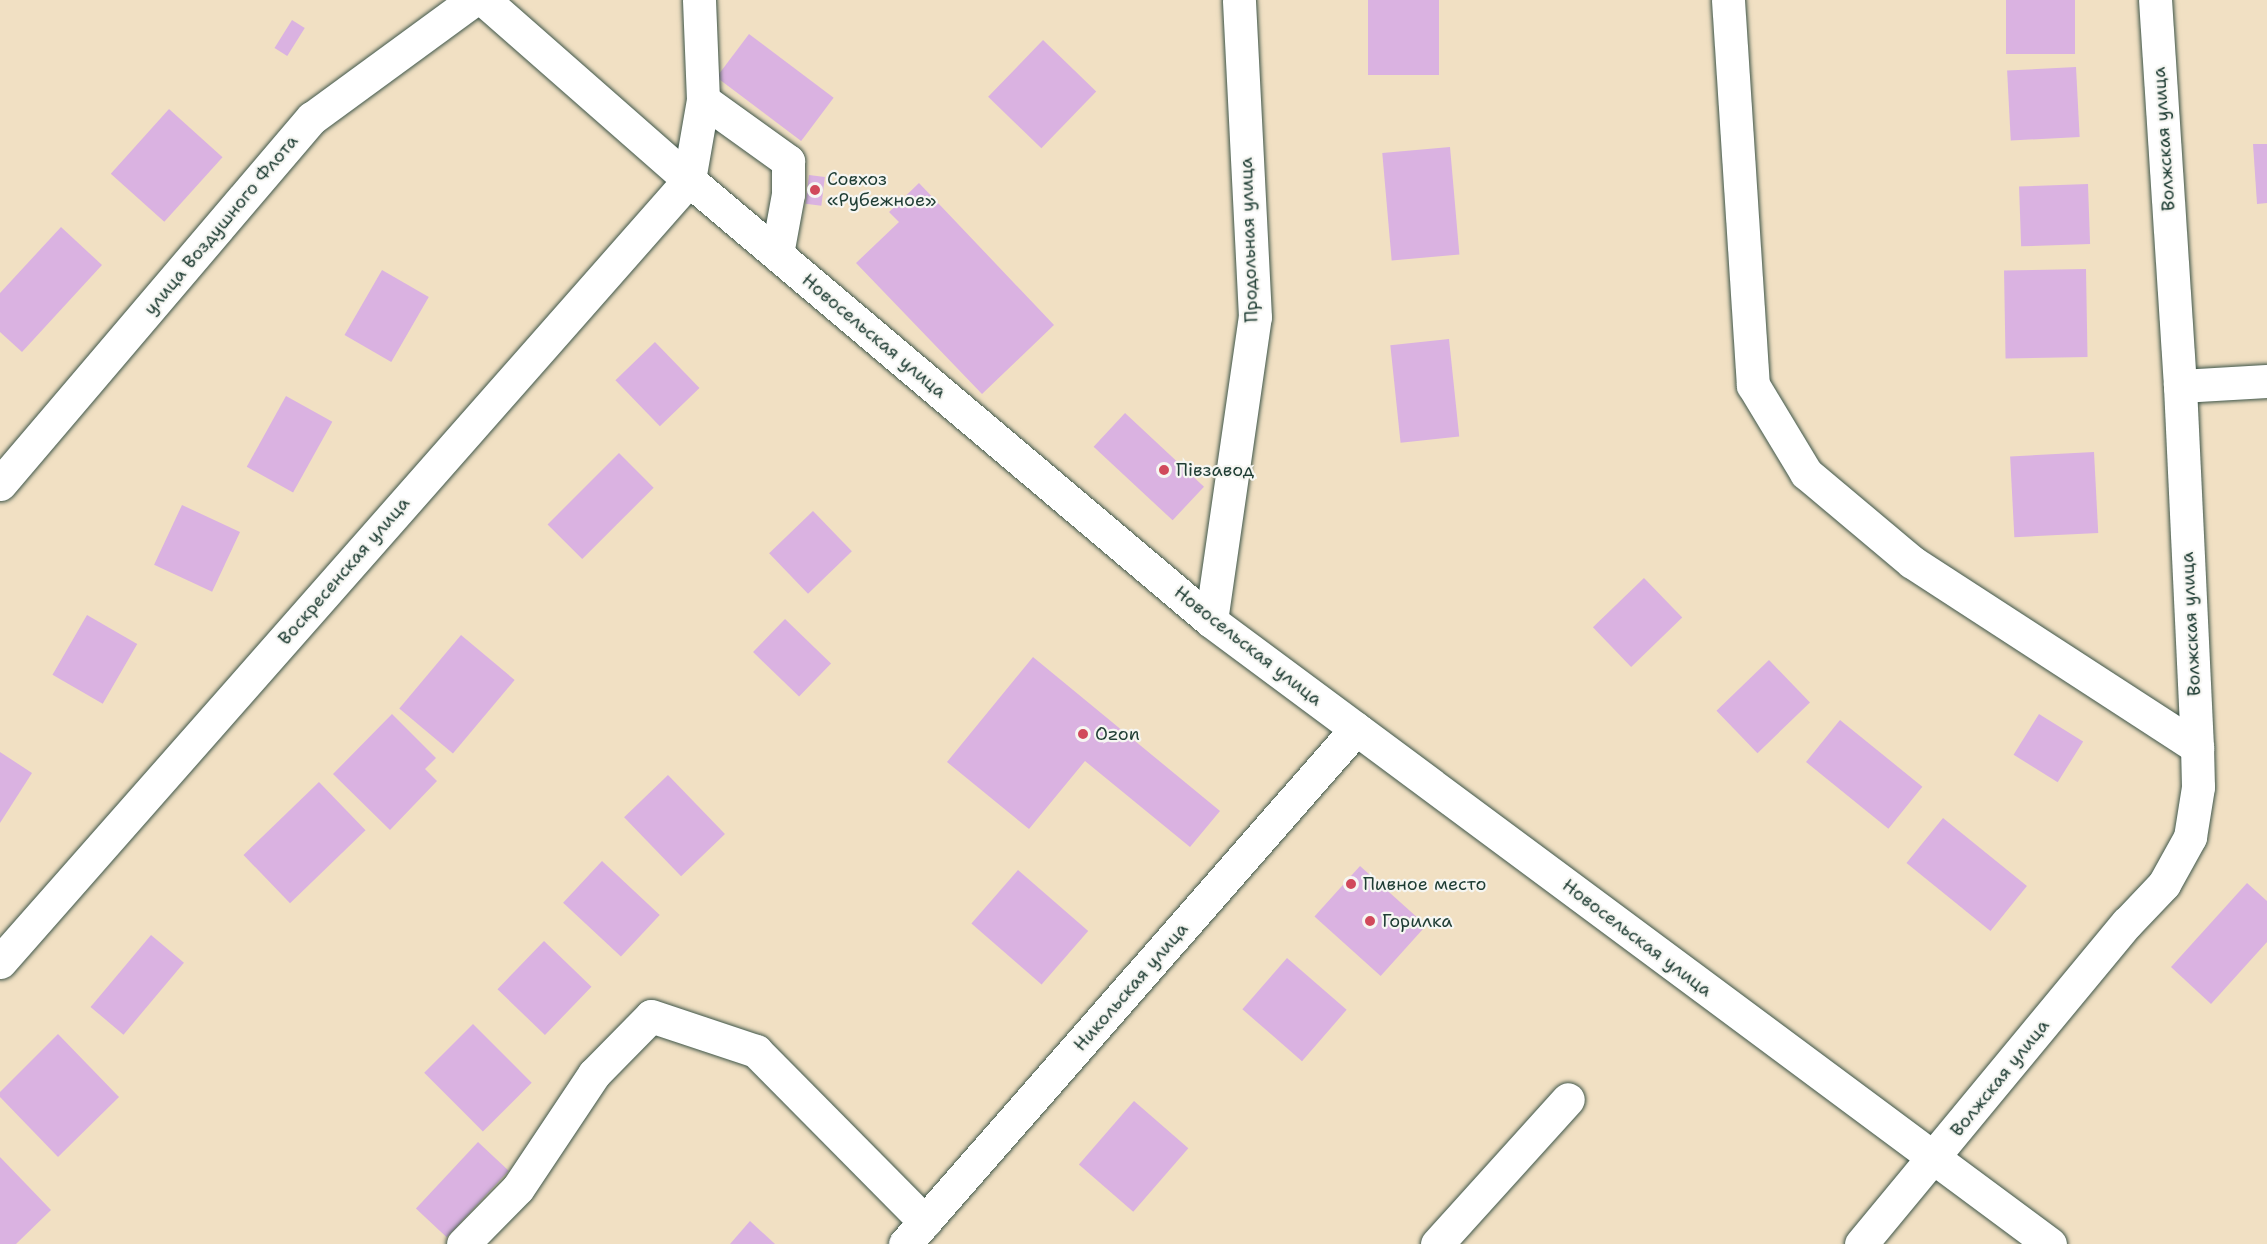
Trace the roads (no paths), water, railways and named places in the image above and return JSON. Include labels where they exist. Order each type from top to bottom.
[{"type":"street","name":"улица Воздушного Флота","points":[[0,484],[312,118],[473,0]]},
{"type":"street","name":"Новосельская улица","points":[[484,0],[689,180],[1211,621],[2050,1244]]},
{"type":"street","points":[[689,180],[703,100],[699,0]]},
{"type":"street","name":"Продольная улица","points":[[1211,621],[1255,317],[1239,0]]},
{"type":"street","points":[[1728,0],[1753,385],[1806,473],[1912,562],[2198,747]]},
{"type":"street","name":"Волжская улица","points":[[1861,1244],[2127,923],[2164,884],[2190,837],[2198,787],[2198,747],[2180,386],[2155,0]]},
{"type":"street","points":[[703,100],[788,161],[788,194],[777,254]]},
{"type":"street","name":"Воскресенская улица","points":[[0,962],[689,180]]},
{"type":"street","points":[[2180,386],[2267,381]]},
{"type":"street","name":"Никольская улица","points":[[915,1233],[1356,729]]},
{"type":"street","points":[[463,1244],[518,1188],[594,1074],[651,1016],[756,1052],[915,1233]]},
{"type":"street","points":[[1437,1244],[1568,1099]]},
{"type":"place","name":"Совхоз «Рубежное»","points":[[815,190]]},
{"type":"place","name":"Пiвзавод","points":[[1164,470]]},
{"type":"place","name":"Ozon","points":[[1083,734]]},
{"type":"place","name":"Пивное место","points":[[1351,884]]},
{"type":"place","name":"Горилка","points":[[1370,921]]}]
